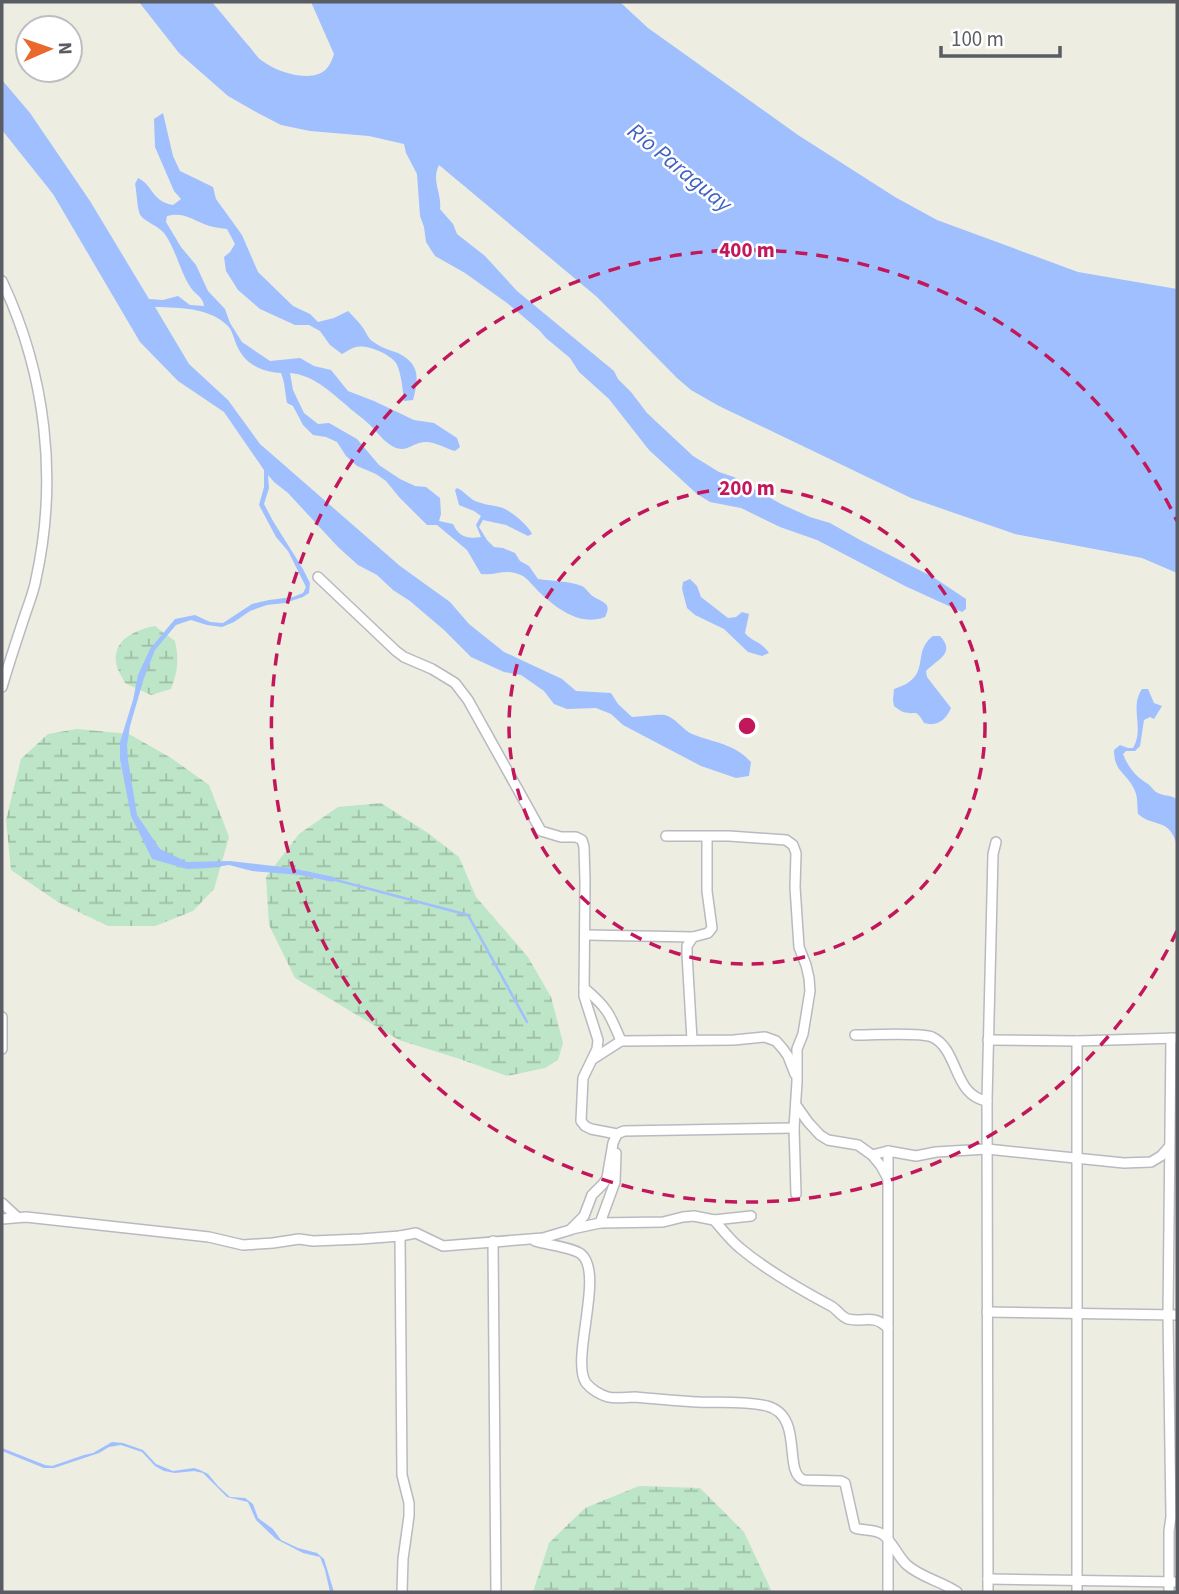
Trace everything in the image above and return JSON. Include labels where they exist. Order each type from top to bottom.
[{"type":"street","points":[[2,281],[26,346],[41,399],[47,452],[45,516],[36,580],[2,687]]},
{"type":"street","points":[[318,577],[404,657],[455,683],[468,701],[541,831],[582,840],[586,935],[584,996],[598,1040],[597,1049],[582,1084],[581,1121],[585,1126],[617,1134],[624,1131],[794,1128]]},
{"type":"street","points":[[666,836],[786,840],[793,845],[796,853],[799,947],[806,965],[810,991],[803,1034],[797,1049],[794,1128],[796,1194]]},
{"type":"street","points":[[586,935],[693,937],[708,933],[712,928],[707,891],[707,836]]},
{"type":"street","points":[[988,1592],[987,1101],[993,854],[996,842]]},
{"type":"street","points":[[692,1040],[687,946],[693,937]]},
{"type":"street","points":[[584,988],[608,1011],[621,1041]]},
{"type":"street","points":[[2,1017],[2,1049]]},
{"type":"street","points":[[855,1035],[930,1036],[945,1047],[972,1097],[987,1101]]},
{"type":"street","points":[[591,1061],[621,1041],[734,1040],[765,1037],[776,1041],[788,1056],[797,1082]]},
{"type":"street","points":[[988,1040],[1174,1038],[1169,1147],[1173,1315],[1169,1531],[1172,1586],[988,1578]]},
{"type":"street","points":[[1077,1041],[1077,1592]]},
{"type":"street","points":[[796,1105],[820,1135],[828,1140],[858,1145],[881,1166],[888,1179]]},
{"type":"street","points":[[600,1223],[615,1182],[617,1134]]},
{"type":"street","points":[[570,1230],[584,1216],[592,1195],[607,1178],[617,1134]]},
{"type":"street","points":[[872,1156],[888,1151],[916,1156],[987,1149],[1108,1163],[1152,1162],[1169,1147]]},
{"type":"street","points":[[888,1151],[888,1592]]},
{"type":"street","points":[[1152,1162],[1160,1168],[1169,1182]]},
{"type":"street","points":[[2,1203],[17,1217]]},
{"type":"street","points":[[2,1219],[17,1217],[209,1237],[243,1245],[299,1238],[313,1241],[416,1233],[443,1246],[530,1240],[600,1223],[663,1222],[694,1216],[713,1220],[751,1216]]},
{"type":"street","points":[[713,1220],[741,1249],[831,1306],[844,1318],[878,1320],[888,1328]]},
{"type":"street","points":[[400,1236],[402,1475],[409,1503],[402,1559],[402,1592]]},
{"type":"street","points":[[530,1240],[578,1251],[589,1265],[582,1363],[584,1379],[589,1386],[610,1398],[755,1404],[779,1411],[785,1417],[799,1478],[845,1483],[855,1528],[875,1531],[888,1538],[905,1564],[957,1592]]},
{"type":"street","points":[[493,1241],[496,1592]]},
{"type":"street","points":[[987,1312],[1173,1315]]},
{"type":"green space","points":[[155,626],[175,641],[177,665],[171,689],[151,695],[125,683],[117,667],[116,658],[117,650],[125,638],[139,630]]},
{"type":"green space","points":[[77,729],[129,734],[171,758],[209,785],[229,837],[214,889],[193,911],[155,926],[108,926],[58,902],[11,870],[6,820],[21,759],[48,734]]},
{"type":"green space","points":[[381,803],[459,857],[476,897],[528,957],[551,997],[563,1043],[558,1060],[545,1068],[507,1076],[399,1040],[295,978],[269,925],[266,877],[299,834],[338,807]]},
{"type":"green space","points":[[639,1486],[700,1488],[744,1532],[772,1592],[533,1592],[549,1543],[585,1508]]},
{"type":"water","name":"Río Paraguay","points":[[139,2],[212,2],[261,60],[283,72],[307,76],[325,70],[334,54],[311,2],[620,2],[648,28],[798,135],[895,197],[937,220],[1078,272],[1177,289],[1177,573],[1142,558],[1015,534],[911,498],[719,406],[691,390],[677,378],[597,297],[439,165],[436,182],[440,209],[453,224],[457,234],[485,256],[517,291],[614,371],[647,413],[693,456],[781,504],[830,523],[933,577],[966,599],[966,609],[962,612],[817,540],[780,527],[741,508],[710,502],[697,494],[649,450],[609,399],[539,330],[465,273],[435,256],[426,242],[420,216],[417,174],[404,144],[369,136],[310,131],[281,125],[256,112],[228,96],[179,53]]},
{"type":"water","points":[[2,80],[30,113],[90,201],[149,299],[163,300],[178,296],[190,305],[204,306],[201,298],[187,282],[164,233],[143,218],[139,210],[135,184],[138,178],[156,197],[166,203],[173,205],[181,199],[174,191],[155,147],[154,119],[163,113],[173,156],[180,171],[213,187],[216,199],[242,235],[258,272],[293,306],[310,314],[318,322],[348,311],[372,341],[405,357],[416,372],[413,400],[404,401],[398,367],[389,356],[361,346],[342,354],[330,345],[320,331],[309,325],[295,325],[260,309],[238,290],[226,271],[224,257],[235,244],[227,229],[209,226],[182,215],[167,216],[166,222],[196,265],[208,291],[225,309],[242,342],[270,361],[300,358],[314,366],[331,370],[348,391],[414,420],[434,423],[457,438],[460,447],[455,451],[424,442],[404,449],[394,447],[326,389],[313,380],[290,373],[293,390],[304,413],[318,424],[329,423],[357,439],[379,465],[400,479],[415,486],[426,487],[440,498],[439,521],[453,524],[464,536],[481,537],[476,525],[481,516],[459,505],[455,490],[457,488],[475,501],[503,508],[511,513],[524,523],[532,534],[528,536],[506,525],[483,520],[479,527],[487,540],[494,547],[515,553],[538,579],[582,586],[606,604],[608,609],[605,617],[587,620],[569,614],[517,573],[481,574],[467,550],[437,525],[427,525],[386,481],[357,466],[337,442],[313,435],[303,425],[293,406],[287,403],[281,373],[252,365],[242,355],[229,328],[220,320],[194,310],[155,307],[189,364],[228,400],[260,444],[400,566],[450,602],[469,624],[504,652],[562,679],[576,691],[611,693],[632,717],[665,715],[692,734],[731,747],[751,762],[749,776],[736,778],[701,766],[596,708],[567,709],[554,704],[544,691],[521,675],[504,672],[471,657],[410,601],[377,575],[358,565],[268,475],[269,488],[264,504],[303,569],[310,583],[309,593],[285,603],[250,611],[222,627],[191,620],[176,625],[155,650],[144,678],[130,726],[128,760],[137,815],[160,849],[187,862],[230,861],[291,868],[334,877],[333,882],[300,875],[252,871],[229,865],[187,869],[152,859],[131,816],[120,759],[120,742],[138,675],[150,649],[175,619],[195,615],[210,622],[223,623],[252,604],[293,597],[303,593],[306,587],[288,551],[276,537],[259,505],[264,487],[264,470],[224,412],[178,381],[140,342],[53,194],[2,130]]},
{"type":"water","points":[[690,579],[697,586],[701,597],[728,618],[736,617],[742,612],[749,614],[745,633],[769,653],[762,656],[748,652],[724,629],[695,615],[687,608],[682,589],[683,582]]},
{"type":"water","points":[[933,636],[940,636],[946,651],[926,671],[927,677],[951,708],[940,722],[929,724],[924,723],[917,714],[898,709],[893,700],[894,689],[914,678],[926,643]]},
{"type":"water","points":[[1142,689],[1148,689],[1154,703],[1162,706],[1154,719],[1150,717],[1144,720],[1140,746],[1135,751],[1126,751],[1123,754],[1133,771],[1155,791],[1177,799],[1177,845],[1170,830],[1138,814],[1135,791],[1116,763],[1114,750],[1120,745],[1133,748],[1136,741],[1137,703]]},
{"type":"water","points":[[112,1442],[143,1450],[156,1464],[173,1471],[194,1468],[200,1470],[208,1474],[230,1497],[245,1498],[253,1504],[258,1518],[273,1529],[281,1540],[317,1553],[324,1559],[334,1592],[330,1592],[320,1557],[303,1553],[276,1539],[256,1520],[248,1502],[227,1497],[203,1473],[164,1471],[142,1452],[121,1445],[54,1468],[44,1468],[2,1451],[2,1448],[52,1466],[93,1453]]},
{"type":"waterway","points":[[332,879],[468,915],[527,1022]]}]
